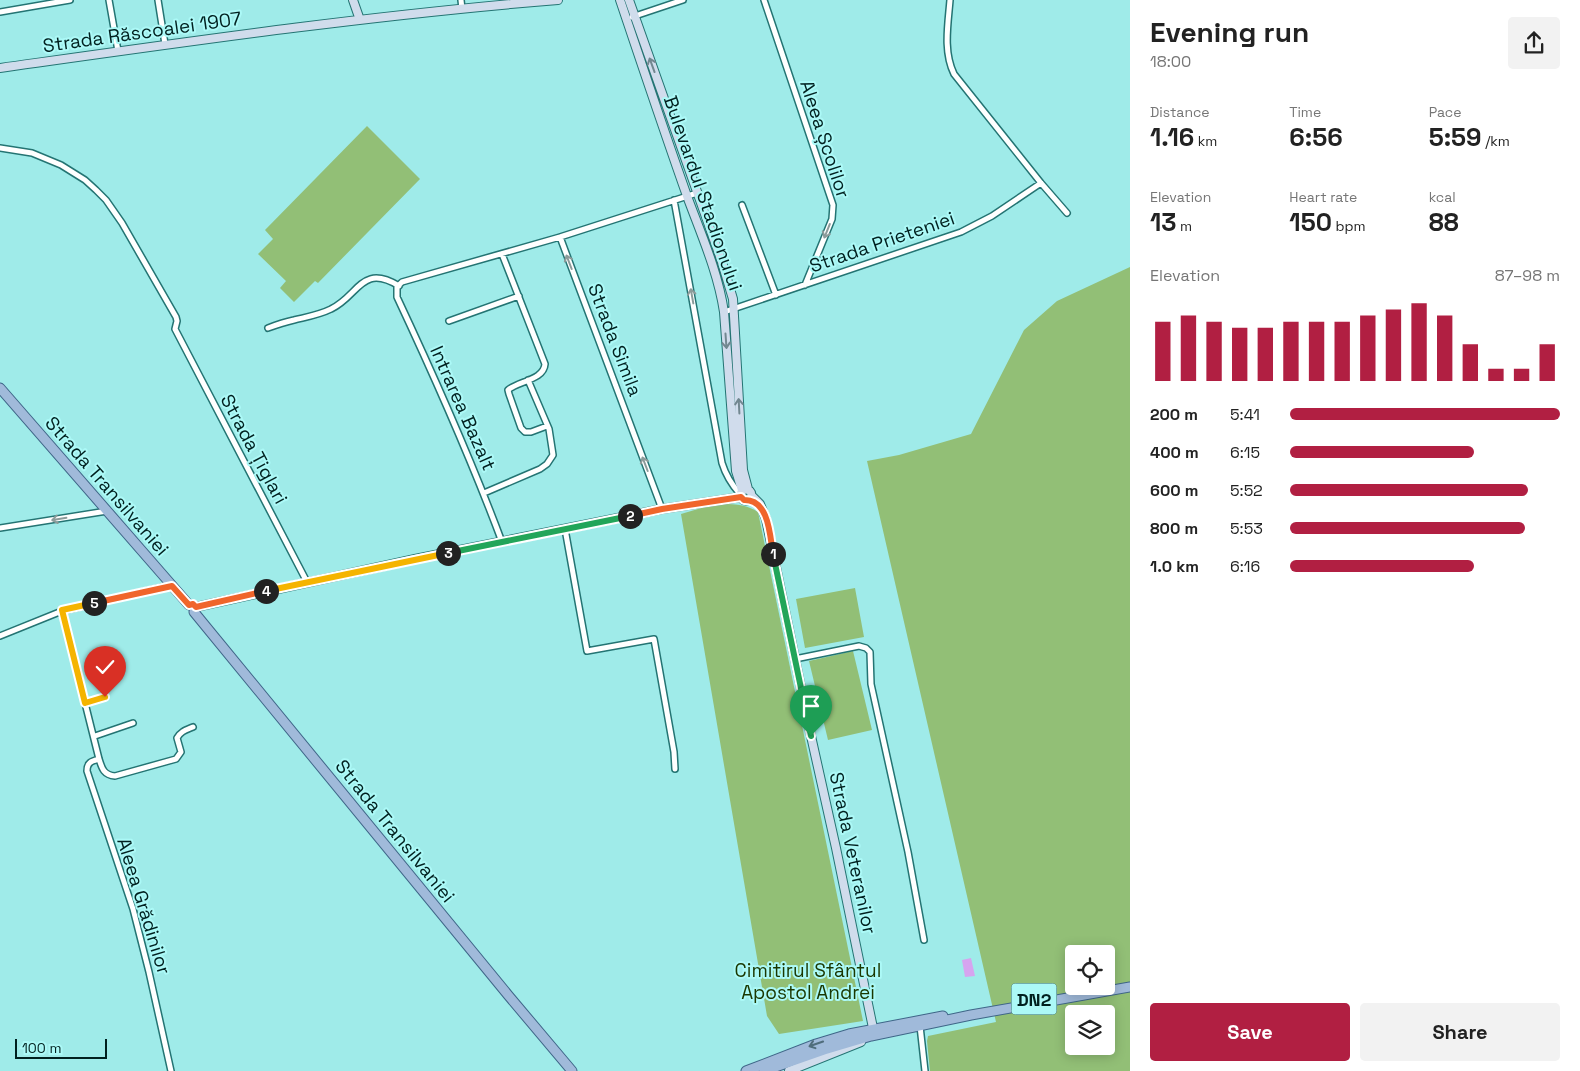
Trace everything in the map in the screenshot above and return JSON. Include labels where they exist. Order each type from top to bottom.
[{"type":"main road","points":[[353,0],[360,20]]},
{"type":"main road","name":"Strada Răscoalei 1907","points":[[0,68],[165,44],[360,20],[558,0]]},
{"type":"main road","name":"Bulevardul Stadionului","points":[[620,0],[717,278],[724,312],[736,471],[745,494]]},
{"type":"main road","name":"Bulevardul Stadionului","points":[[629,0],[726,275],[732,299],[745,494]]},
{"type":"main road","name":"Strada Transilvaniei","points":[[0,388],[193,608],[465,943],[572,1071]]},
{"type":"main road","points":[[193,608],[307,582],[662,509],[745,494]]},
{"type":"main road","name":"Strada Veteranilor","points":[[745,494],[762,508],[766,518],[876,1031]]},
{"type":"main road","points":[[1115,984],[1130,981]]},
{"type":"main road","name":"DN2","points":[[764,1071],[876,1031],[920,1026],[971,1015],[1130,987]]},
{"type":"main road","name":"DN2","points":[[746,1071],[816,1044],[1065,993]]},
{"type":"main road","points":[[789,1071],[848,1048],[876,1031]]},
{"type":"street","points":[[0,12],[70,0]]},
{"type":"street","points":[[110,0],[118,51]]},
{"type":"street","points":[[158,0],[165,44]]},
{"type":"street","points":[[461,0],[462,9]]},
{"type":"street","points":[[626,19],[683,0]]},
{"type":"street","name":"Aleea Școlilor","points":[[764,0],[832,205],[832,219],[805,285]]},
{"type":"street","points":[[950,0],[947,38],[948,56],[954,74],[1067,213]]},
{"type":"street","name":"Strada Țiglari","points":[[0,148],[32,153],[61,165],[79,176],[96,190],[122,222],[176,317],[174,329],[307,582]]},
{"type":"street","name":"Strada Prieteniei","points":[[724,312],[974,226],[1041,183]]},
{"type":"street","points":[[268,328],[292,320],[314,316],[332,309],[366,280],[380,277],[398,286],[402,282],[560,237],[697,193]]},
{"type":"street","points":[[674,200],[722,463],[725,474],[730,482],[745,494]]},
{"type":"street","points":[[742,205],[776,295]]},
{"type":"street","name":"Strada Simila","points":[[560,237],[662,509]]},
{"type":"street","points":[[502,254],[545,364],[543,370],[508,390],[521,428],[525,432],[531,432],[547,426]]},
{"type":"street","name":"Intrarea Bazalt","points":[[398,286],[397,297],[433,374],[484,493],[502,542]]},
{"type":"street","points":[[449,321],[519,296]]},
{"type":"street","points":[[484,493],[540,469],[547,464],[553,455],[547,426],[528,380]]},
{"type":"street","points":[[0,528],[107,511]]},
{"type":"street","points":[[565,529],[587,651],[654,639],[674,752],[674,769]]},
{"type":"street","points":[[0,636],[62,610],[172,586]]},
{"type":"street","points":[[62,610],[95,736],[99,760],[105,773],[114,776],[176,759],[181,752],[177,738],[179,734],[193,727]]},
{"type":"street","points":[[795,658],[859,646],[866,648],[870,652],[869,673],[871,684],[906,843],[924,940]]},
{"type":"street","points":[[85,703],[105,697]]},
{"type":"street","points":[[95,736],[133,723]]},
{"type":"street","name":"Aleea Grădinilor","points":[[99,760],[89,763],[86,771],[133,909],[150,972],[171,1071]]},
{"type":"street","points":[[920,1026],[925,1071]]},
{"type":"green space","points":[[367,126],[420,179],[318,283],[315,281],[294,302],[280,288],[286,281],[258,254],[273,239],[265,230]]},
{"type":"green space","points":[[1130,267],[1130,1071],[930,1071],[928,1036],[996,1022],[867,461],[899,455],[971,434],[1024,330],[1057,301]]},
{"type":"green space","name":"Cimitirul Sfântul Apostol Andrei","points":[[715,504],[732,504],[758,512],[863,1021],[779,1034],[767,1016],[681,514]]},
{"type":"green space","points":[[855,588],[864,637],[805,648],[796,599]]},
{"type":"green space","points":[[853,651],[872,730],[828,740],[809,661]]},
{"type":"shaded area","points":[[971,958],[975,976],[965,977],[962,960]]},
{"type":"route","points":[[105,697],[85,703],[62,610],[172,586],[189,605],[193,604],[196,607],[415,559],[662,509],[741,497],[743,500],[754,502],[762,508],[766,518],[811,736]]}]
